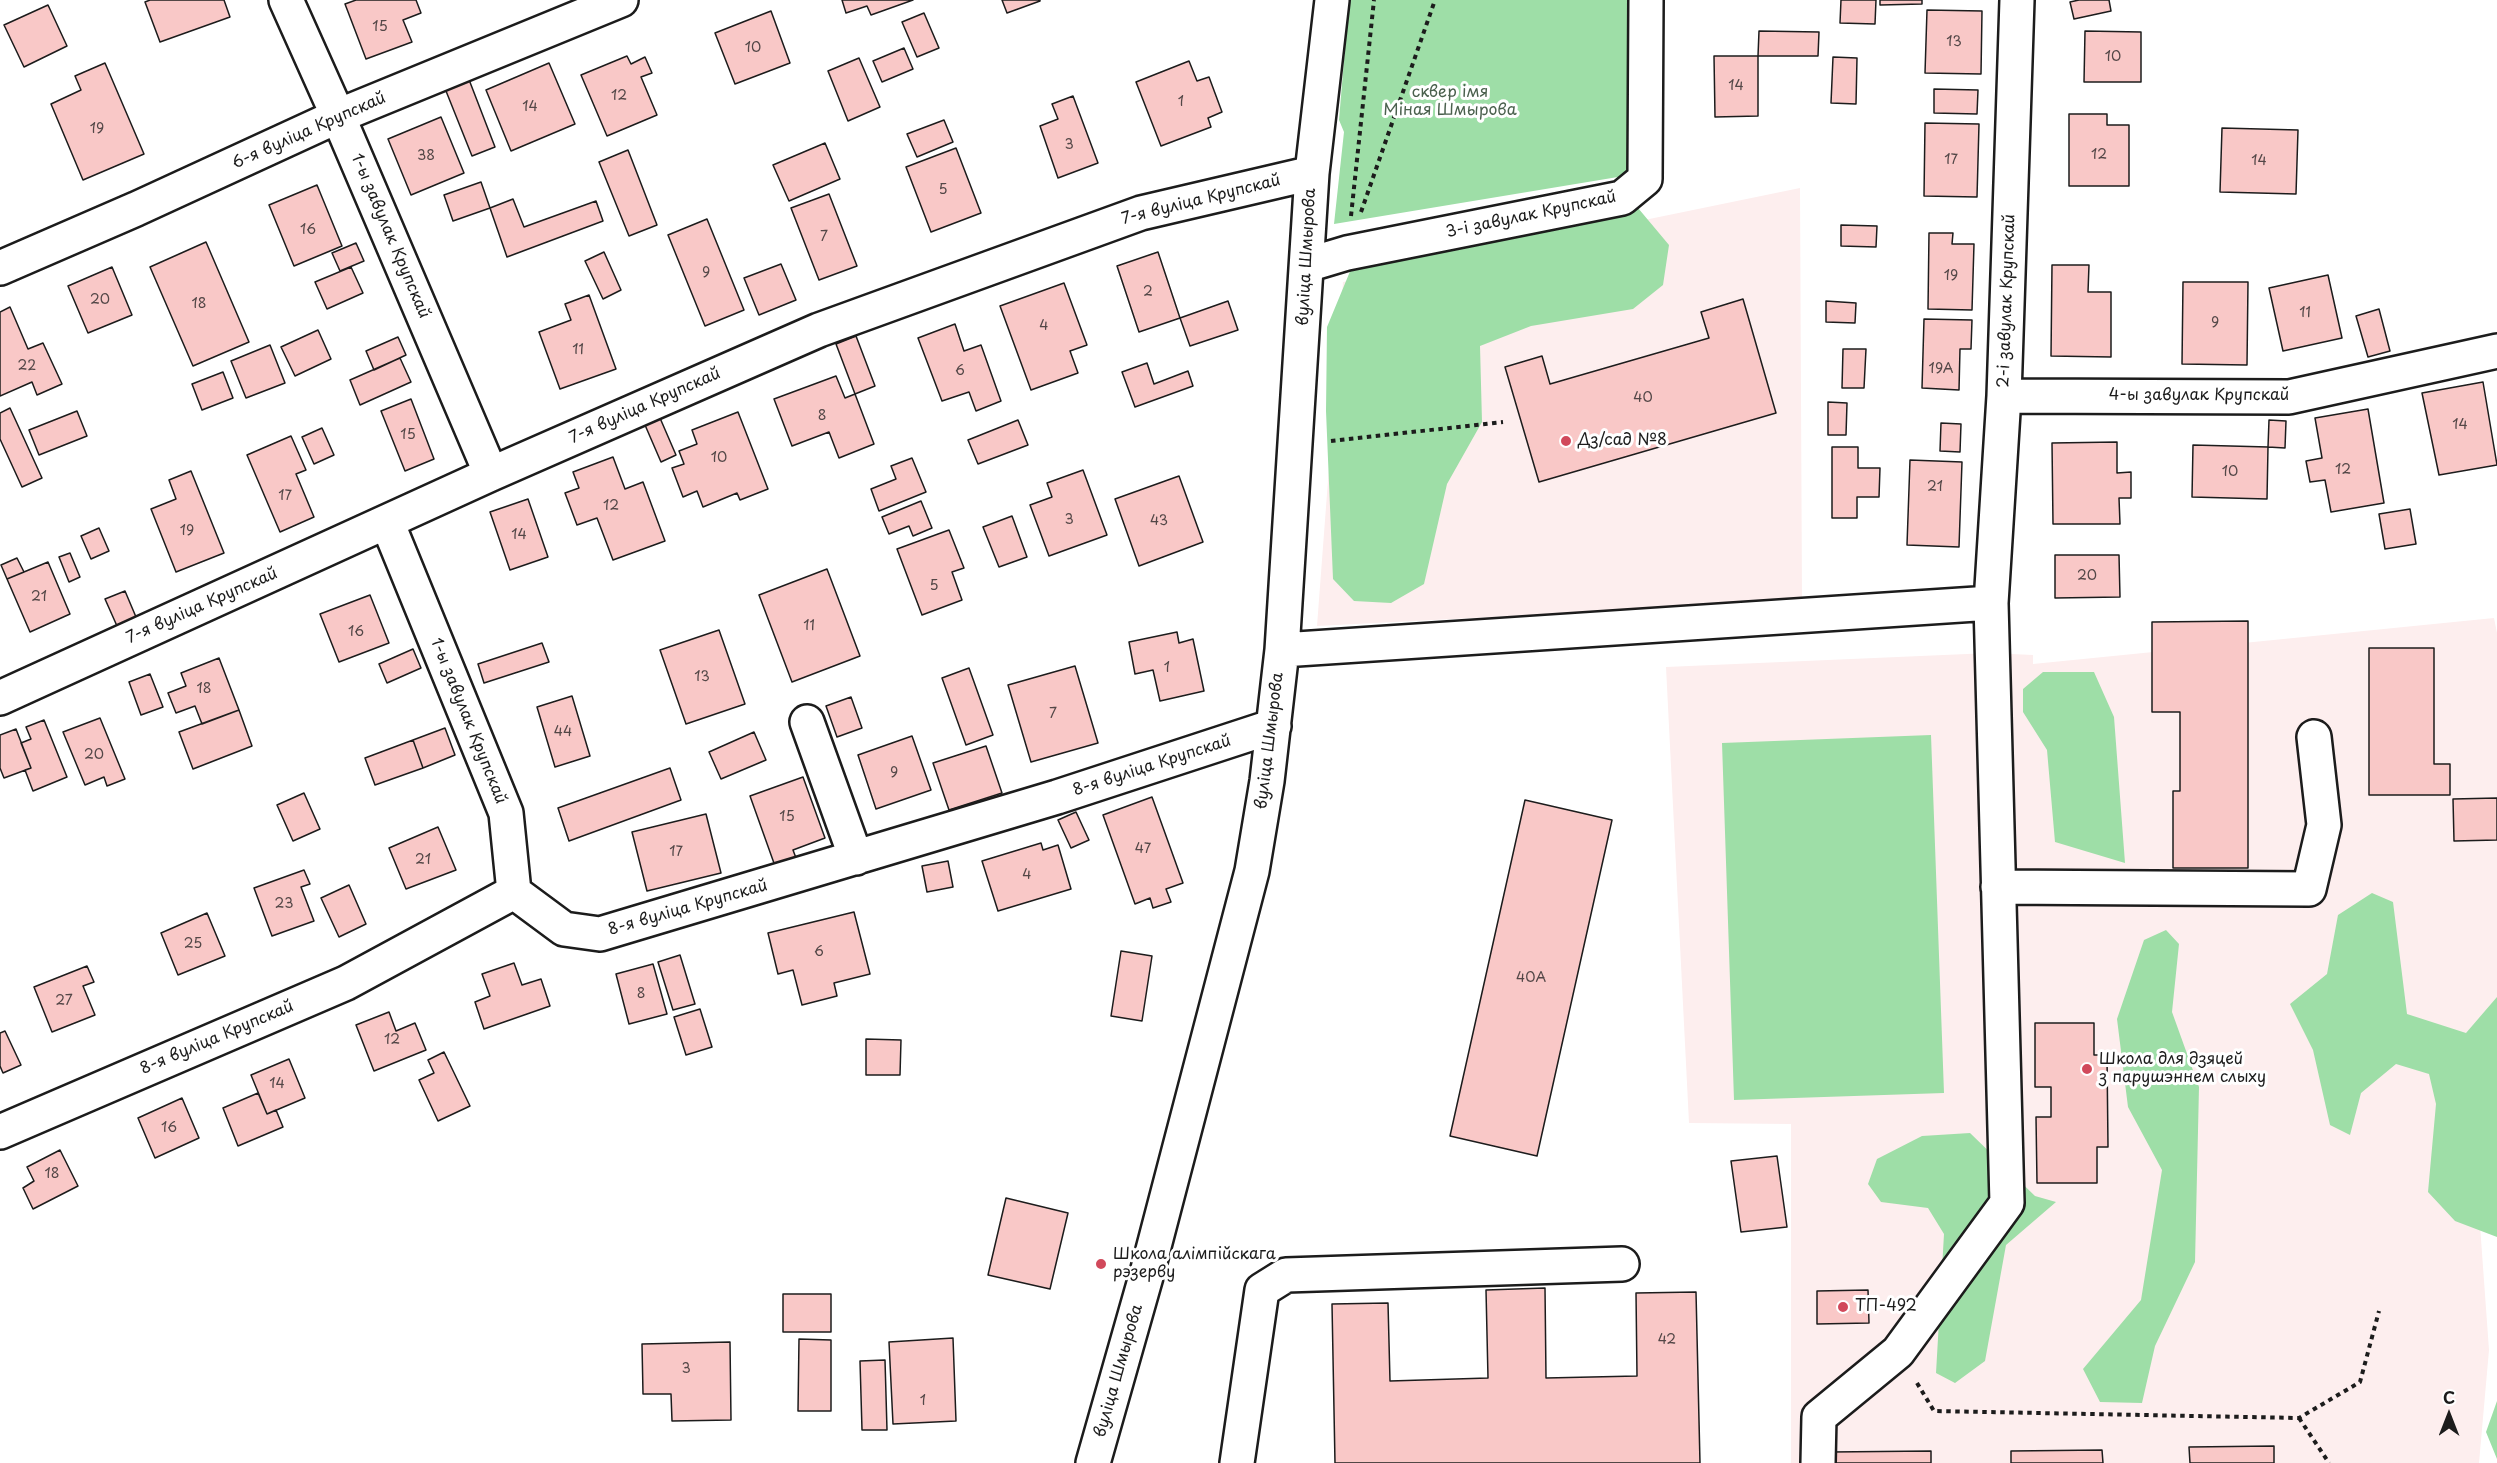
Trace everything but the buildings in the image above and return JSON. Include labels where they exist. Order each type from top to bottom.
[{"type":"street","name":"1-ы завулак Крупскай","points":[[286,0],[491,474]]},
{"type":"street","name":"6-я вуліца Крупскай","points":[[0,268],[136,209],[338,116],[621,0]]},
{"type":"street","name":"вуліца Шмырова","points":[[1093,1463],[1147,1273],[1163,1202],[1252,872],[1274,726],[1282,650],[1312,173],[1332,0]]},
{"type":"street","name":"3-і завулак Крупскай","points":[[1307,265],[1347,253],[1622,198],[1645,179],[1646,0]]},
{"type":"street","name":"2-і завулак Крупскай","points":[[1818,1463],[1819,1417],[1898,1352],[2007,1203],[1990,603],[2004,396],[2017,0]]},
{"type":"street","name":"7-я вуліца Крупскай","points":[[0,698],[491,474],[830,326],[1140,213],[1312,173]]},
{"type":"street","name":"4-ы завулак Крупскай","points":[[2004,396],[2289,397],[2497,351]]},
{"type":"street","name":"1-ы завулак Крупскай","points":[[387,522],[506,813],[514,892]]},
{"type":"street","points":[[1282,650],[1990,603]]},
{"type":"street","points":[[807,722],[856,858]]},
{"type":"street","name":"8-я вуліца Крупскай","points":[[0,1132],[346,983],[514,892],[564,929],[600,934],[1057,797],[1274,726]]},
{"type":"street","points":[[1998,887],[2309,889],[2325,825],[2314,737]]},
{"type":"street","points":[[1237,1463],[1262,1290],[1286,1275],[1622,1264]]},
{"type":"path","points":[[1347,253],[1374,0]]},
{"type":"path","points":[[1347,253],[1435,0]]},
{"type":"path","points":[[1329,441],[1503,422]]},
{"type":"path","points":[[1898,1352],[1934,1411],[2299,1418],[2360,1382],[2379,1311]]},
{"type":"path","points":[[2299,1418],[2329,1463]]},
{"type":"shaded area","name":"Дз/сад №8","points":[[1800,188],[1802,601],[1317,626],[1343,282]]},
{"type":"shaded area","name":"Школа для дзяцей з парушэннем слыху","points":[[2494,618],[2497,633],[2497,1015],[2474,1142],[2489,1350],[2479,1463],[1791,1463],[1791,1124],[1689,1123],[1666,667],[1990,653],[2033,655],[2033,664]]},
{"type":"green space","name":"сквер імя Міная Шмырова","points":[[1349,0],[1637,0],[1636,174],[1334,224],[1344,132],[1339,120]]},
{"type":"green space","points":[[1633,202],[1669,245],[1663,285],[1633,309],[1531,326],[1480,346],[1482,422],[1447,484],[1424,584],[1391,603],[1354,601],[1333,579],[1326,411],[1327,327],[1351,269]]},
{"type":"green space","points":[[2043,672],[2094,672],[2114,717],[2125,863],[2055,842],[2047,750],[2023,712],[2023,689]]},
{"type":"green space","points":[[1931,735],[1944,1093],[1734,1100],[1722,743]]},
{"type":"green space","points":[[2372,893],[2393,902],[2407,1014],[2466,1033],[2497,997],[2497,1237],[2455,1221],[2428,1192],[2436,1104],[2429,1074],[2396,1064],[2361,1093],[2350,1135],[2330,1125],[2313,1050],[2290,1004],[2327,974],[2338,915]]},
{"type":"green space","points":[[2166,930],[2179,944],[2172,1012],[2199,1087],[2195,1262],[2155,1346],[2142,1403],[2100,1402],[2083,1369],[2141,1300],[2162,1170],[2128,1107],[2117,1019],[2144,940]]},
{"type":"green space","points":[[1970,1133],[2035,1196],[2056,1202],[2006,1245],[1985,1361],[1955,1383],[1936,1373],[1944,1234],[1928,1208],[1881,1202],[1868,1184],[1877,1159],[1922,1136]]},
{"type":"green space","points":[[2497,1401],[2497,1459],[2486,1432]]},
{"type":"place","name":"Дз/сад №8","points":[[1566,441]]},
{"type":"place","name":"Школа для дзяцей з парушэннем слыху","points":[[2087,1069]]},
{"type":"place","name":"Школа алімпійскага рэзерву","points":[[1101,1264]]},
{"type":"place","name":"ТП-492","points":[[1843,1307]]}]
